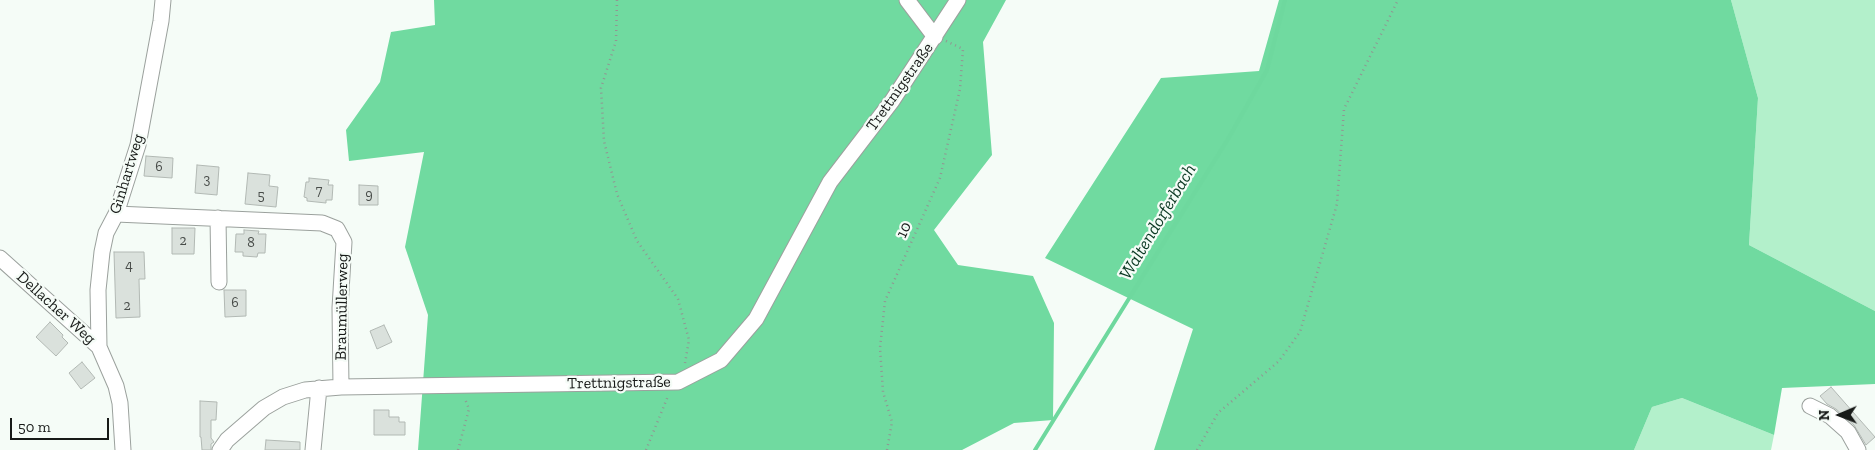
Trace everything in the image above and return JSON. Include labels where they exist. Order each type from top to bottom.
[{"type":"street","name":"Ginhartweg","points":[[99,347],[98,290],[102,252],[106,233],[116,214],[138,144],[163,0]]},
{"type":"street","points":[[907,0],[936,37]]},
{"type":"street","name":"Trettnigstraße","points":[[220,450],[237,430],[274,402],[294,392],[341,387],[681,378],[721,360],[756,319],[830,182],[892,101],[936,37],[958,0]]},
{"type":"street","name":"Braumüllerweg","points":[[116,214],[322,223],[337,229],[344,242],[340,308],[341,387]]},
{"type":"street","points":[[218,218],[218,282]]},
{"type":"street","name":"Dellacher Weg","points":[[0,258],[99,347],[116,386],[120,403],[123,450]]},
{"type":"street","points":[[313,450],[319,388]]},
{"type":"street","points":[[1810,406],[1830,416],[1848,432],[1858,450]]},
{"type":"path","points":[[616,0],[616,41],[601,88],[604,142],[617,194],[637,241],[678,299],[689,340],[681,378],[667,398],[646,450]]},
{"type":"path","points":[[1197,450],[1218,413],[1279,361],[1300,332],[1337,204],[1344,108],[1398,0]]},
{"type":"path","name":"10","points":[[887,450],[892,422],[883,392],[880,348],[885,301],[940,178],[960,89],[964,50],[936,37]]},
{"type":"path","points":[[458,384],[469,409],[458,450]]},
{"type":"green space","points":[[434,0],[1006,0],[983,42],[992,155],[934,230],[958,265],[1033,276],[1054,323],[1053,420],[1014,423],[962,450],[418,450],[428,315],[405,247],[424,152],[349,161],[346,130],[380,82],[391,32],[435,25]]},
{"type":"green space","points":[[1279,0],[1731,0],[1758,98],[1749,245],[1875,311],[1875,384],[1782,388],[1774,435],[1682,398],[1652,407],[1634,450],[1154,450],[1193,329],[1045,258],[1161,78],[1259,71]]},
{"type":"green space","points":[[1731,0],[1875,0],[1875,311],[1749,245],[1758,98]]},
{"type":"green space","points":[[1682,398],[1774,435],[1771,450],[1634,450],[1652,407]]},
{"type":"building","points":[[146,156],[173,158],[172,178],[144,176]]},
{"type":"building","points":[[197,165],[219,167],[217,195],[195,193]]},
{"type":"building","points":[[248,173],[270,175],[269,186],[278,187],[276,207],[245,204]]},
{"type":"building","points":[[309,178],[329,180],[328,185],[333,185],[332,200],[326,200],[326,203],[307,201],[307,198],[304,197],[306,182],[309,182]]},
{"type":"building","points":[[359,185],[378,186],[378,205],[359,205]]},
{"type":"building","points":[[172,228],[195,228],[194,254],[172,254]]},
{"type":"building","points":[[244,230],[259,231],[258,234],[266,234],[265,253],[258,253],[257,257],[243,256],[243,252],[235,252],[236,234],[244,234]]},
{"type":"building","points":[[114,252],[144,252],[145,279],[139,279],[140,317],[116,318]]},
{"type":"building","points":[[224,290],[246,290],[246,316],[225,317]]},
{"type":"building","points":[[50,322],[68,343],[56,356],[36,337]]},
{"type":"building","points":[[384,325],[392,342],[377,349],[370,331]]},
{"type":"building","points":[[82,362],[95,378],[81,389],[69,373]]},
{"type":"building","points":[[1831,387],[1875,437],[1866,445],[1854,425],[1836,409],[1827,404],[1820,396]]},
{"type":"building","points":[[200,401],[217,402],[216,420],[211,420],[211,438],[214,442],[211,444],[211,450],[202,450]]},
{"type":"building","points":[[374,410],[389,410],[389,417],[399,417],[399,422],[405,422],[405,435],[374,435]]},
{"type":"building","points":[[266,440],[300,442],[300,450],[265,450]]},
{"type":"waterway","name":"Waltendorferbach","points":[[1035,450],[1228,139],[1267,70],[1285,0]]}]
